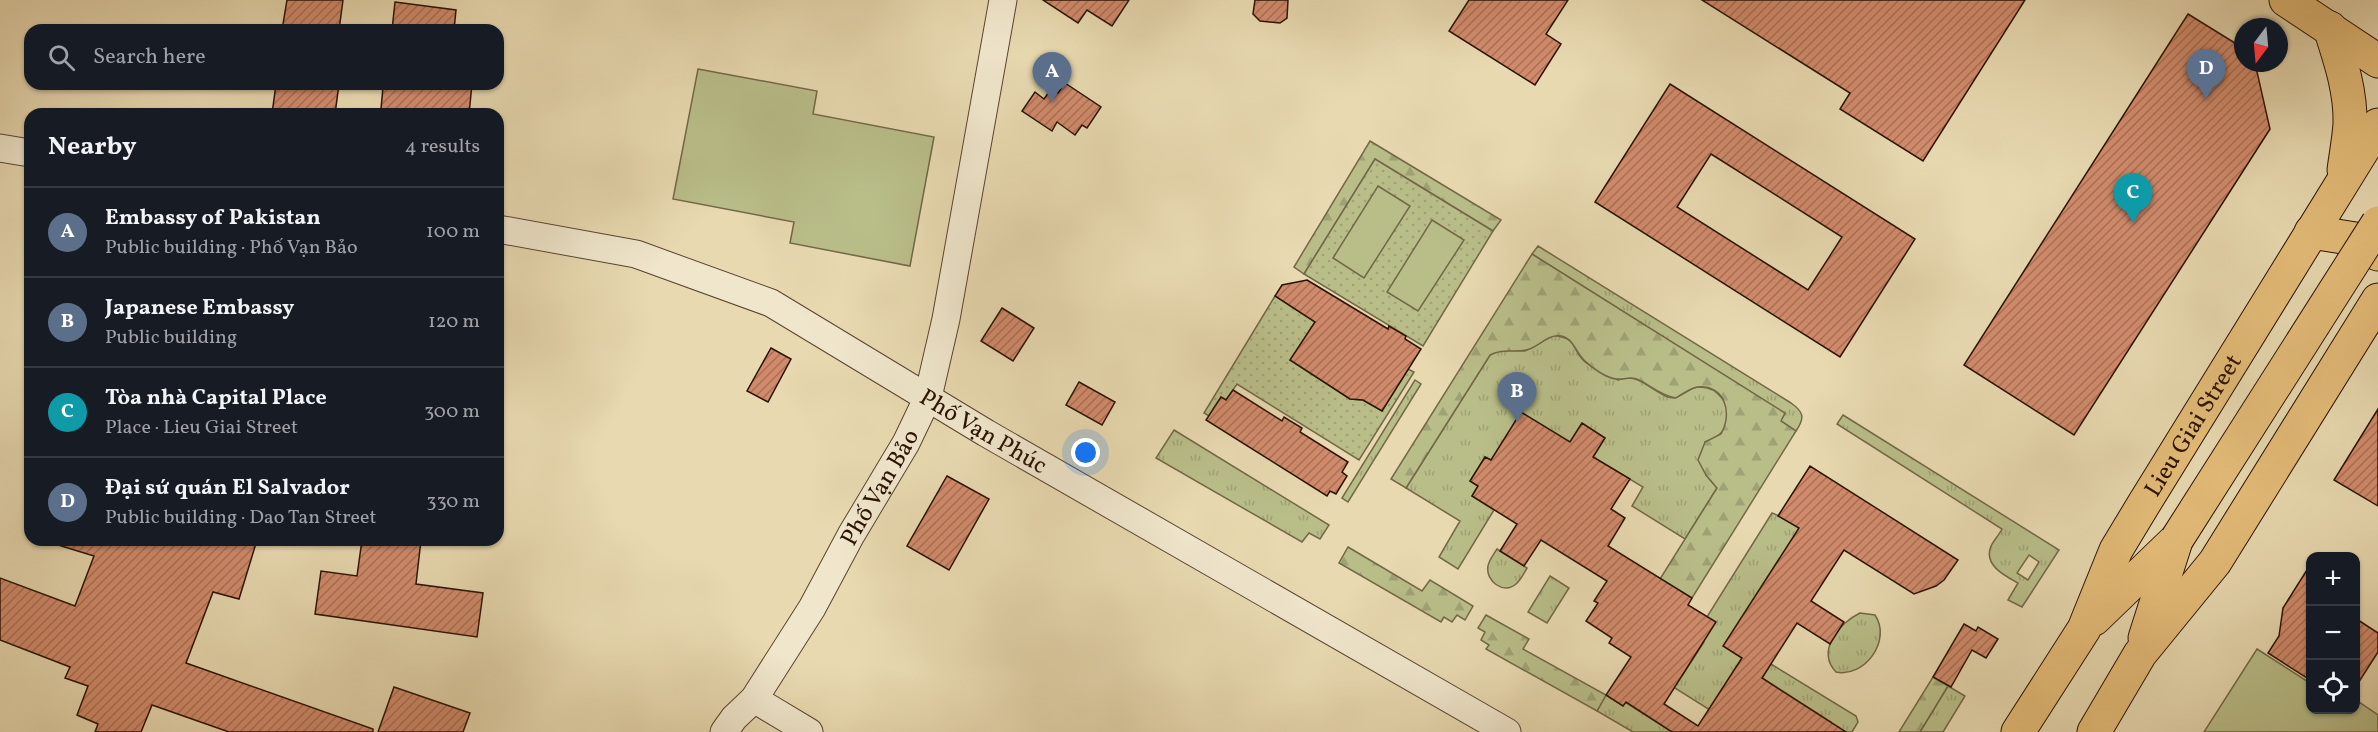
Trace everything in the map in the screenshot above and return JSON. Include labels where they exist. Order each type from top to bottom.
[{"type":"main road","points":[[2286,0],[2376,57]]},
{"type":"main road","points":[[2330,28],[2342,64],[2349,96],[2350,125],[2343,180]]},
{"type":"main road","name":"Lieu Giai Street","points":[[2018,732],[2084,629],[2116,550],[2378,125]]},
{"type":"main road","points":[[2084,629],[2177,539],[2378,223]]},
{"type":"main road","points":[[2311,232],[2361,240],[2378,254]]},
{"type":"main road","points":[[2094,732],[2140,654],[2215,562],[2378,300]]},
{"type":"main road","points":[[2140,654],[2177,539]]},
{"type":"street","name":"Phố Vạn Bảo","points":[[724,732],[734,718],[754,699],[812,608],[851,535],[906,443],[928,397],[946,319],[1004,0]]},
{"type":"street","points":[[0,148],[24,152]]},
{"type":"street","name":"Phố Vạn Phúc","points":[[504,230],[636,254],[771,303],[986,433],[1507,732]]},
{"type":"street","points":[[754,699],[809,732]]},
{"type":"green space","points":[[698,69],[817,91],[813,114],[934,137],[910,266],[790,243],[794,222],[673,199]]},
{"type":"green space","points":[[1370,141],[1501,220],[1493,231],[1375,159],[1304,274],[1294,267]]},
{"type":"green space","points":[[1375,159],[1493,231],[1423,346],[1304,274]]},
{"type":"green space","points":[[1378,186],[1410,206],[1364,278],[1333,258]]},
{"type":"green space","points":[[1432,220],[1464,240],[1418,311],[1387,292]]},
{"type":"green space","points":[[1538,246],[1791,403],[1799,409],[1802,416],[1796,431],[1780,420],[1785,414],[1532,254]]},
{"type":"green space","points":[[1532,254],[1785,413],[1781,421],[1796,431],[1692,598],[1660,579],[1717,488],[1706,475],[1698,460],[1705,442],[1721,434],[1725,426],[1726,409],[1720,395],[1707,387],[1688,390],[1676,398],[1661,393],[1636,379],[1609,377],[1582,358],[1570,340],[1561,336],[1551,337],[1530,349],[1499,352],[1490,355],[1406,488],[1391,479]]},
{"type":"green space","points":[[1275,296],[1322,312],[1290,360],[1350,399],[1363,400],[1382,411],[1408,369],[1414,372],[1359,460],[1237,384],[1226,400],[1221,397],[1209,416],[1204,413]]},
{"type":"green space","points":[[1554,335],[1571,341],[1586,363],[1618,380],[1632,378],[1638,380],[1672,398],[1698,387],[1718,394],[1726,405],[1728,418],[1722,431],[1705,442],[1706,475],[1717,488],[1685,539],[1632,506],[1643,487],[1593,457],[1605,438],[1582,423],[1570,442],[1498,464],[1485,457],[1470,481],[1478,486],[1472,496],[1494,510],[1458,569],[1439,557],[1460,521],[1406,488],[1490,355],[1499,350],[1525,351]]},
{"type":"green space","points":[[1415,380],[1421,384],[1348,502],[1342,498]]},
{"type":"green space","points":[[1843,415],[2059,550],[2022,607],[2008,600],[2018,583],[1997,569],[1990,559],[1991,546],[2002,529],[1837,424]],"holes":[[[2029,555],[2039,562],[2028,580],[2017,573]]]},
{"type":"green space","points":[[1174,430],[1329,525],[1320,539],[1309,533],[1302,542],[1156,458]]},
{"type":"green space","points":[[1772,513],[1811,529],[1724,646],[1742,658],[1711,706],[1745,732],[1670,685],[1682,676],[1704,642],[1695,636]]},
{"type":"green space","points":[[1348,547],[1422,591],[1430,580],[1473,606],[1465,620],[1457,615],[1452,622],[1444,617],[1441,622],[1339,563]]},
{"type":"green space","points":[[1497,549],[1527,568],[1519,581],[1511,587],[1496,585],[1489,577],[1490,559]]},
{"type":"green space","points":[[1550,576],[1569,588],[1547,623],[1528,612]]},
{"type":"green space","points":[[1860,613],[1875,615],[1880,635],[1878,646],[1866,663],[1857,669],[1836,672],[1830,664],[1829,647],[1845,623]]},
{"type":"green space","points":[[1486,615],[1529,639],[1523,649],[1606,695],[1597,711],[1486,649],[1489,645],[1481,640],[1485,632],[1478,628]]},
{"type":"green space","points":[[2257,649],[2306,680],[2306,714],[2360,714],[2360,703],[2378,715],[2378,732],[2204,732]]},
{"type":"green space","points":[[1771,664],[1856,716],[1858,722],[1852,732],[1825,732],[1831,722],[1762,678]]},
{"type":"green space","points":[[1933,677],[1948,686],[1920,732],[1899,732]]},
{"type":"green space","points":[[1948,686],[1965,696],[1943,732],[1920,732]]},
{"type":"green space","points":[[1606,695],[1623,706],[1625,702],[1672,732],[1633,732],[1597,711]]},
{"type":"building","points":[[287,0],[343,0],[340,24],[283,24]]},
{"type":"building","points":[[1043,0],[1129,0],[1112,26],[1087,10],[1078,23]]},
{"type":"building","points":[[1255,0],[1288,0],[1287,18],[1280,23],[1260,21],[1253,14]]},
{"type":"building","points":[[1469,0],[1568,0],[1546,34],[1561,44],[1535,85],[1449,31]]},
{"type":"building","points":[[1702,0],[2025,0],[1923,161],[1840,109],[1850,93]]},
{"type":"building","points":[[395,2],[456,10],[455,24],[393,24]]},
{"type":"building","points":[[2188,14],[2234,42],[2234,72],[2257,72],[2270,129],[2074,435],[1964,365]]},
{"type":"building","points":[[1065,83],[1101,107],[1087,128],[1082,125],[1075,135],[1057,122],[1052,131],[1022,111],[1035,92],[1044,99],[1051,89],[1058,93]]},
{"type":"building","points":[[1670,84],[1915,239],[1840,357],[1595,202]],"holes":[[[1711,154],[1842,237],[1808,290],[1677,207]]]},
{"type":"building","points":[[275,90],[338,90],[336,108],[273,108]]},
{"type":"building","points":[[383,90],[471,90],[470,108],[381,108]]},
{"type":"building","points":[[1307,280],[1388,329],[1389,326],[1406,336],[1405,339],[1421,349],[1382,411],[1363,400],[1350,399],[1290,360],[1315,322],[1275,296],[1282,285]]},
{"type":"building","points":[[1002,308],[1034,328],[1013,361],[981,341]]},
{"type":"building","points":[[771,348],[791,359],[768,402],[747,391]]},
{"type":"building","points":[[1079,382],[1115,402],[1102,425],[1066,405]]},
{"type":"building","points":[[1233,390],[1282,421],[1284,417],[1302,428],[1300,432],[1348,462],[1342,472],[1347,476],[1336,494],[1330,491],[1327,496],[1206,420],[1221,397],[1226,400]]},
{"type":"building","points":[[2378,409],[2378,506],[2334,480]]},
{"type":"building","points":[[1521,412],[1570,442],[1582,423],[1605,438],[1593,457],[1630,479],[1611,509],[1625,518],[1608,546],[1692,598],[1688,605],[1716,622],[1664,704],[1698,726],[1742,658],[1723,646],[1799,528],[1778,516],[1810,466],[1958,560],[1944,580],[1936,586],[1914,594],[1844,550],[1811,601],[1844,622],[1830,644],[1797,623],[1762,678],[1846,732],[1672,732],[1626,702],[1623,706],[1606,695],[1631,657],[1609,643],[1612,638],[1586,621],[1598,603],[1594,601],[1607,581],[1541,540],[1524,566],[1500,551],[1517,524],[1472,496],[1478,486],[1470,481],[1485,457],[1491,460]]},
{"type":"building","points":[[947,476],[989,499],[949,570],[907,546]]},
{"type":"building","points":[[61,546],[255,546],[239,599],[213,592],[186,663],[373,729],[373,732],[229,732],[152,705],[141,732],[95,732],[98,724],[77,715],[88,686],[65,678],[70,667],[0,640],[0,578],[75,606],[94,556]]},
{"type":"building","points":[[361,546],[420,546],[416,584],[483,593],[477,637],[315,614],[321,571],[357,576]]},
{"type":"building","points":[[2306,571],[2306,677],[2268,653],[2279,636],[2283,608]]},
{"type":"building","points":[[2360,621],[2378,633],[2378,652],[2360,680]]},
{"type":"building","points":[[1964,624],[1976,631],[1978,627],[1998,639],[1986,658],[1972,650],[1951,687],[1933,677]]},
{"type":"building","points":[[394,687],[470,713],[463,732],[378,732]]},
{"type":"place","name":"Đại sứ quán El Salvador","points":[[2206,99]]},
{"type":"place","name":"Embassy of Pakistan","points":[[1052,102]]},
{"type":"place","name":"Tòa nhà Capital Place","points":[[2133,223]]},
{"type":"place","name":"Japanese Embassy","points":[[1517,422]]}]
